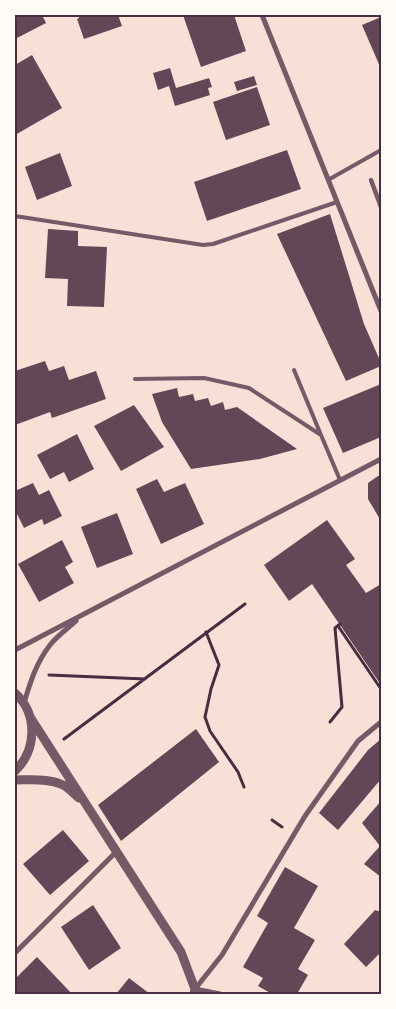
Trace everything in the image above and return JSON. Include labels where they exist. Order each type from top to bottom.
[{"type":"street","points":[[262,15],[381,311]]},
{"type":"street","points":[[370,180],[381,207]]},
{"type":"street","points":[[15,650],[381,459]]},
{"type":"street","points":[[24,704],[34,672],[43,655],[51,644],[82,615]]},
{"type":"street","points":[[15,693],[24,704],[30,717],[181,952],[194,992]]},
{"type":"street","points":[[15,771],[23,762],[30,748],[32,729],[30,717]]},
{"type":"street","points":[[194,992],[222,955],[293,834],[310,809],[358,741],[381,722]]},
{"type":"street","points":[[15,780],[43,779],[64,785],[87,805]]},
{"type":"street","points":[[15,953],[116,852]]},
{"type":"street","points":[[194,992],[220,994]]},
{"type":"lane","points":[[328,180],[381,150]]},
{"type":"lane","points":[[15,216],[203,245],[213,244],[337,202]]},
{"type":"lane","points":[[294,370],[340,480]]},
{"type":"lane","points":[[134,379],[204,378],[250,388],[321,435]]},
{"type":"path","points":[[64,739],[245,604]]},
{"type":"path","points":[[330,722],[342,707],[335,628],[339,625],[381,689]]},
{"type":"path","points":[[206,632],[219,665],[205,717],[210,731],[238,772],[244,787]]},
{"type":"path","points":[[44,675],[145,679]]},
{"type":"building","points":[[15,15],[42,15],[46,23],[15,39]]},
{"type":"building","points":[[79,15],[118,15],[122,26],[84,39],[77,19]]},
{"type":"building","points":[[183,15],[234,15],[246,51],[201,67]]},
{"type":"building","points":[[381,17],[381,69],[362,25]]},
{"type":"building","points":[[32,55],[62,108],[15,135],[15,65]]},
{"type":"building","points":[[170,68],[176,88],[209,78],[212,87],[208,88],[210,95],[175,106],[169,86],[158,90],[153,73]]},
{"type":"building","points":[[254,76],[257,85],[237,91],[234,82]]},
{"type":"building","points":[[257,87],[270,125],[226,140],[213,102]]},
{"type":"building","points":[[287,150],[301,189],[207,221],[194,182]]},
{"type":"building","points":[[60,153],[72,186],[37,200],[25,167]]},
{"type":"building","points":[[330,214],[364,324],[381,363],[381,366],[346,381],[277,234]]},
{"type":"building","points":[[48,229],[78,231],[78,246],[107,247],[104,307],[67,306],[68,279],[45,278]]},
{"type":"building","points":[[45,361],[49,371],[64,366],[69,380],[96,371],[106,399],[52,418],[50,412],[15,425],[15,371]]},
{"type":"building","points":[[381,384],[381,437],[343,453],[323,408]]},
{"type":"building","points":[[177,388],[179,397],[193,394],[195,401],[208,398],[211,406],[223,402],[225,410],[237,407],[297,449],[260,459],[191,469],[162,422],[152,394]]},
{"type":"building","points":[[134,405],[164,447],[121,471],[94,426]]},
{"type":"building","points":[[77,434],[94,469],[69,482],[64,472],[50,479],[37,455]]},
{"type":"building","points":[[381,476],[381,521],[368,499],[368,483]]},
{"type":"building","points":[[157,479],[164,492],[185,483],[204,524],[161,544],[136,489]]},
{"type":"building","points":[[33,483],[39,495],[49,490],[62,516],[44,525],[42,519],[24,528],[15,510],[15,491]]},
{"type":"building","points":[[117,513],[133,554],[97,568],[81,527]]},
{"type":"building","points":[[327,520],[355,559],[346,565],[366,593],[381,584],[381,685],[312,584],[289,601],[264,565]]},
{"type":"building","points":[[62,540],[73,562],[65,567],[74,583],[39,602],[18,564]]},
{"type":"building","points":[[196,729],[219,762],[121,841],[98,805]]},
{"type":"building","points":[[381,739],[381,779],[338,830],[319,813],[368,750]]},
{"type":"building","points":[[381,801],[381,877],[364,864],[380,846],[362,823]]},
{"type":"building","points":[[63,830],[89,861],[50,895],[23,864]]},
{"type":"building","points":[[285,867],[318,886],[294,928],[315,940],[298,969],[308,975],[297,994],[272,994],[258,986],[263,978],[243,967],[268,923],[257,916]]},
{"type":"building","points":[[93,905],[121,948],[89,970],[61,927]]},
{"type":"building","points":[[375,910],[381,912],[381,952],[366,967],[344,944]]},
{"type":"building","points":[[37,957],[72,994],[19,994],[15,990],[15,979]]},
{"type":"building","points":[[129,978],[150,994],[116,994]]}]
